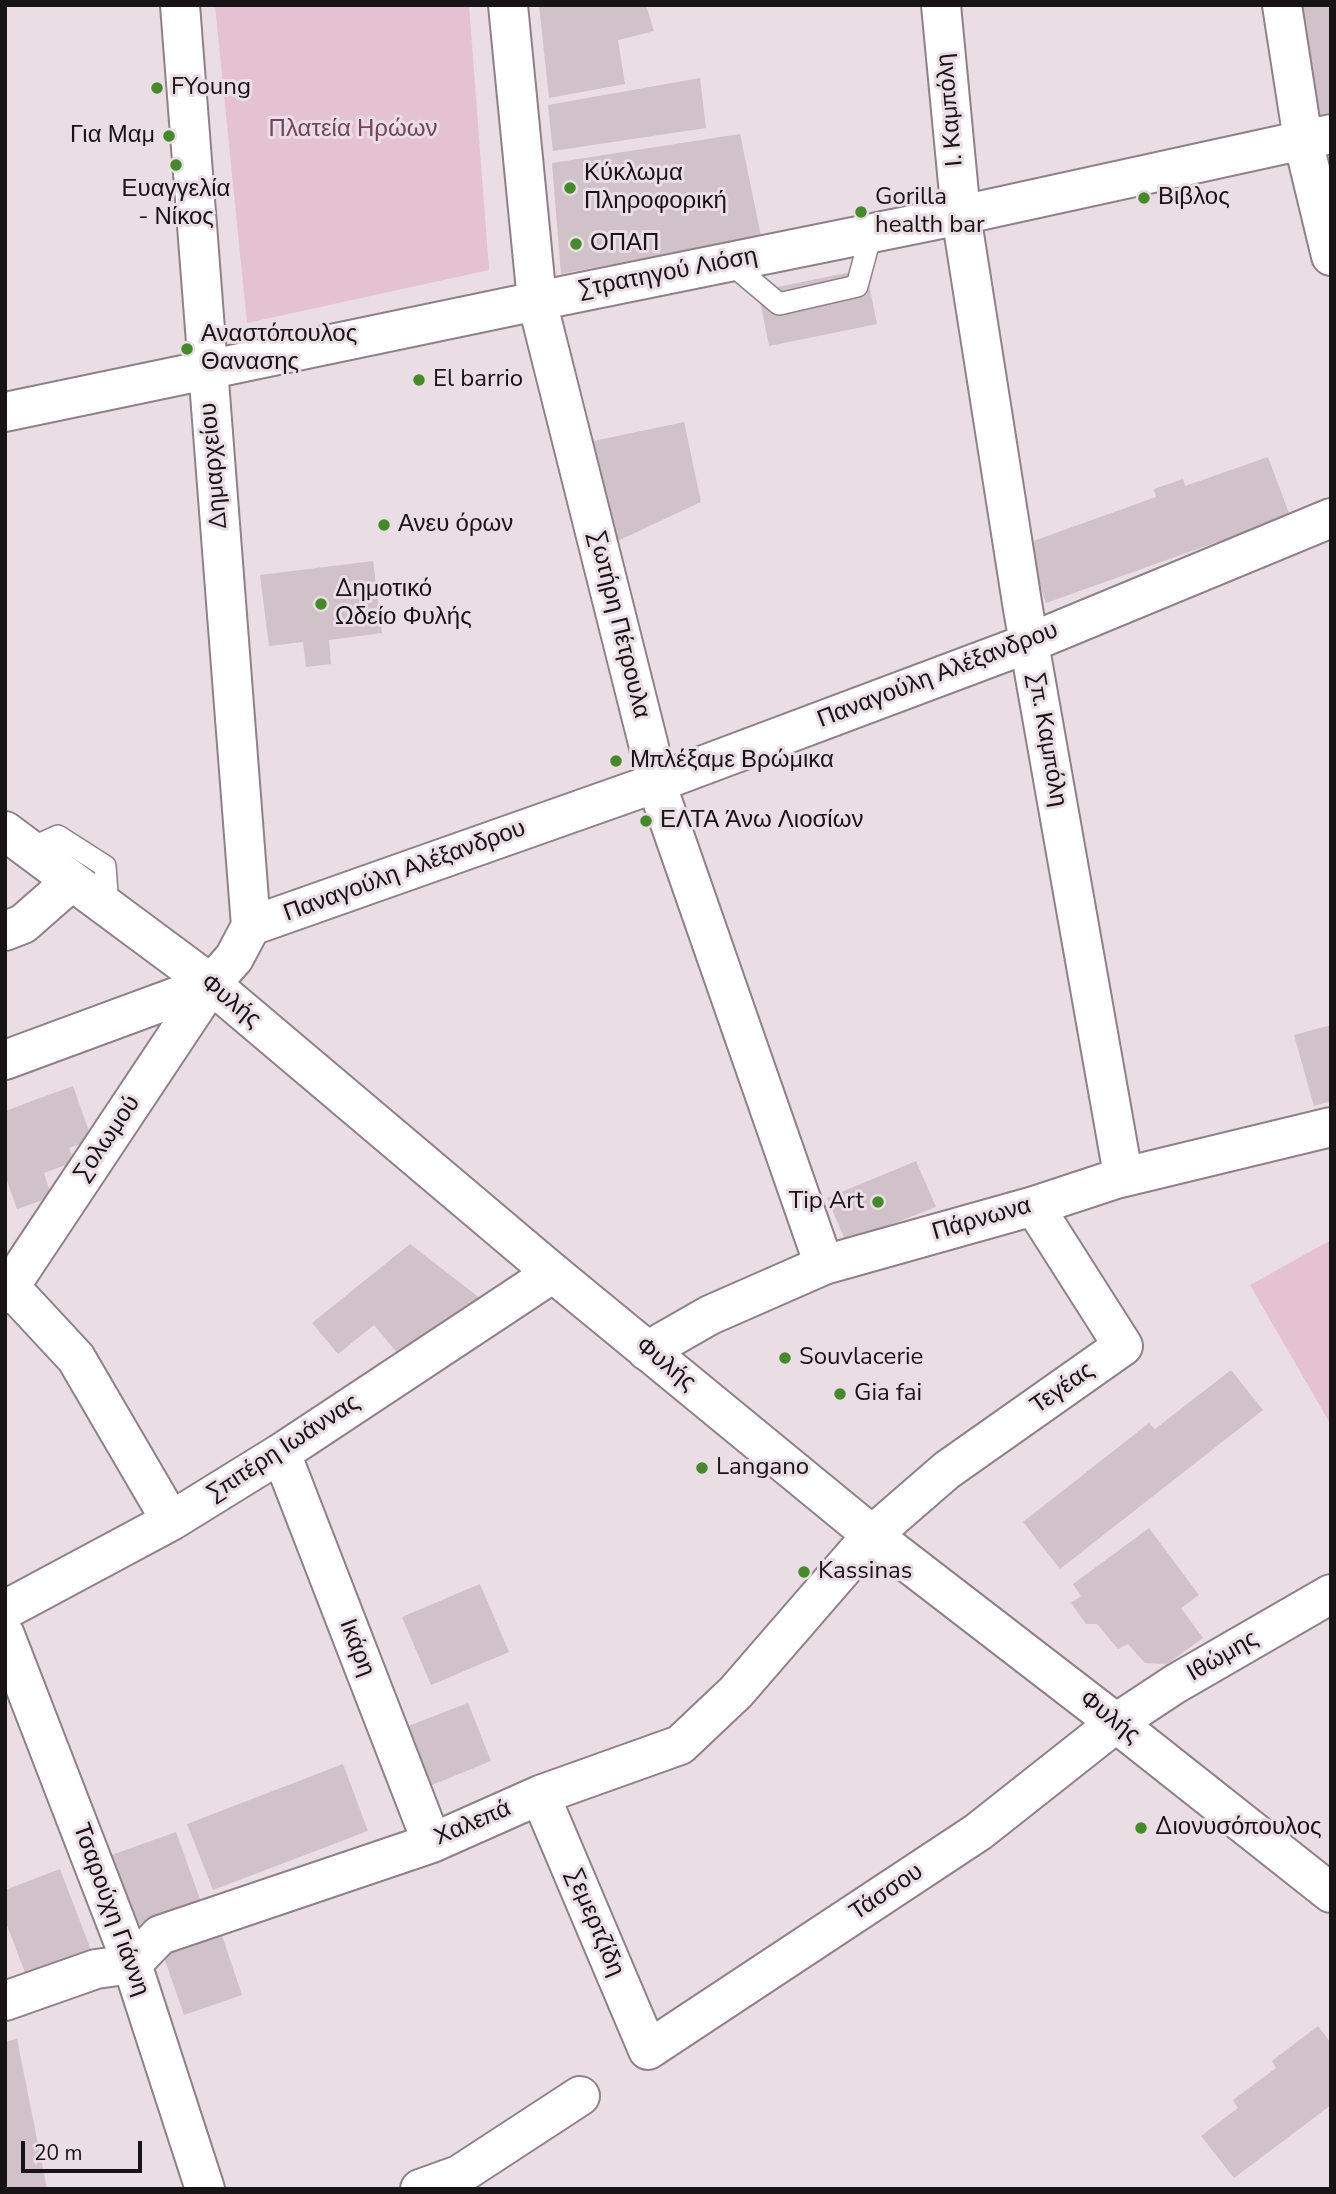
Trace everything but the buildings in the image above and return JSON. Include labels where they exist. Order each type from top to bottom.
[{"type":"street","name":"Δημαρχείου","points":[[180,5],[251,926]]},
{"type":"street","name":"Σωτήρη Πέτρουλα","points":[[508,5],[537,300],[656,783],[824,1265]]},
{"type":"street","name":"Ι. Καμπόλη","points":[[941,5],[961,215]]},
{"type":"street","points":[[1282,5],[1317,137],[1331,256]]},
{"type":"street","name":"Στρατηγού Λιόση","points":[[5,412],[537,300],[871,234],[1317,137]]},
{"type":"street","name":"Σπ. Καμπόλη","points":[[961,215],[1029,643],[1122,1169],[1116,1179]]},
{"type":"street","name":"Παναγούλη Αλέξανδρου","points":[[211,985],[234,958],[251,926],[656,783],[1029,643],[1331,518]]},
{"type":"street","name":"Φυλής","points":[[17,840],[211,985],[647,1351],[872,1535],[1116,1723],[1331,1894]]},
{"type":"street","points":[[5,930],[23,924],[72,881]]},
{"type":"street","points":[[5,1060],[211,985]]},
{"type":"street","name":"Σολωμού","points":[[8,1291],[211,985]]},
{"type":"street","name":"Πάρνωνα","points":[[647,1351],[710,1315],[824,1265],[1034,1206],[1116,1179],[1328,1132]]},
{"type":"street","name":"Τεγέας","points":[[872,1535],[947,1470],[1123,1346],[1034,1206]]},
{"type":"street","name":"Σπιτέρη Ιωάννας","points":[[5,1610],[171,1521],[281,1453],[553,1272]]},
{"type":"street","points":[[8,1291],[76,1358],[171,1521]]},
{"type":"street","name":"Ικάρη","points":[[281,1453],[432,1843]]},
{"type":"street","name":"Χαλεπά","points":[[132,1964],[160,1935],[432,1843],[540,1795],[680,1745],[736,1692],[872,1535]]},
{"type":"street","name":"Ιθώμης","points":[[1116,1723],[1175,1684],[1331,1594]]},
{"type":"street","name":"Τσαρούχη Γιάννη","points":[[5,1635],[132,1964],[205,2189]]},
{"type":"street","name":"Τάσσου","points":[[648,2050],[978,1832],[1116,1723]]},
{"type":"street","name":"Σεμερτζίδη","points":[[540,1795],[648,2050]]},
{"type":"street","points":[[5,2001],[96,1969],[132,1964]]},
{"type":"street","points":[[420,2189],[459,2175],[580,2096]]},
{"type":"lane","points":[[729,262],[779,304],[856,286],[871,234]]},
{"type":"lane","points":[[17,840],[58,836],[105,866],[108,907]]},
{"type":"green space","name":"Πλατεία Ηρώων","points":[[215,5],[469,5],[489,270],[247,323]]},
{"type":"green space","points":[[1331,1240],[1331,1425],[1250,1285]]},
{"type":"place","name":"FYoung","points":[[157,88]]},
{"type":"place","name":"Για Μαμ","points":[[169,136]]},
{"type":"place","name":"Ευαγγελία - Νίκος","points":[[176,165]]},
{"type":"place","name":"Κύκλωμα Πληροφορική","points":[[570,188]]},
{"type":"place","name":"Βιβλος","points":[[1144,198]]},
{"type":"place","name":"Gorilla health bar","points":[[861,212]]},
{"type":"place","name":"ΟΠΑΠ","points":[[576,244]]},
{"type":"place","name":"Αναστόπουλος Θανασης","points":[[187,349]]},
{"type":"place","name":"El barrio","points":[[419,380]]},
{"type":"place","name":"Ανευ όρων","points":[[384,525]]},
{"type":"place","name":"Δημοτικό Ωδείο Φυλής","points":[[321,604]]},
{"type":"place","name":"Μπλέξαμε Βρώμικα","points":[[616,761]]},
{"type":"place","name":"ΕΛΤΑ Άνω Λιοσίων","points":[[646,821]]},
{"type":"place","name":"Tip Art","points":[[878,1202]]},
{"type":"place","name":"Souvlacerie","points":[[785,1358]]},
{"type":"place","name":"Gia fai","points":[[840,1394]]},
{"type":"place","name":"Langano","points":[[702,1468]]},
{"type":"place","name":"Kassinas","points":[[804,1572]]},
{"type":"place","name":"Διονυσόπουλος","points":[[1141,1828]]}]
